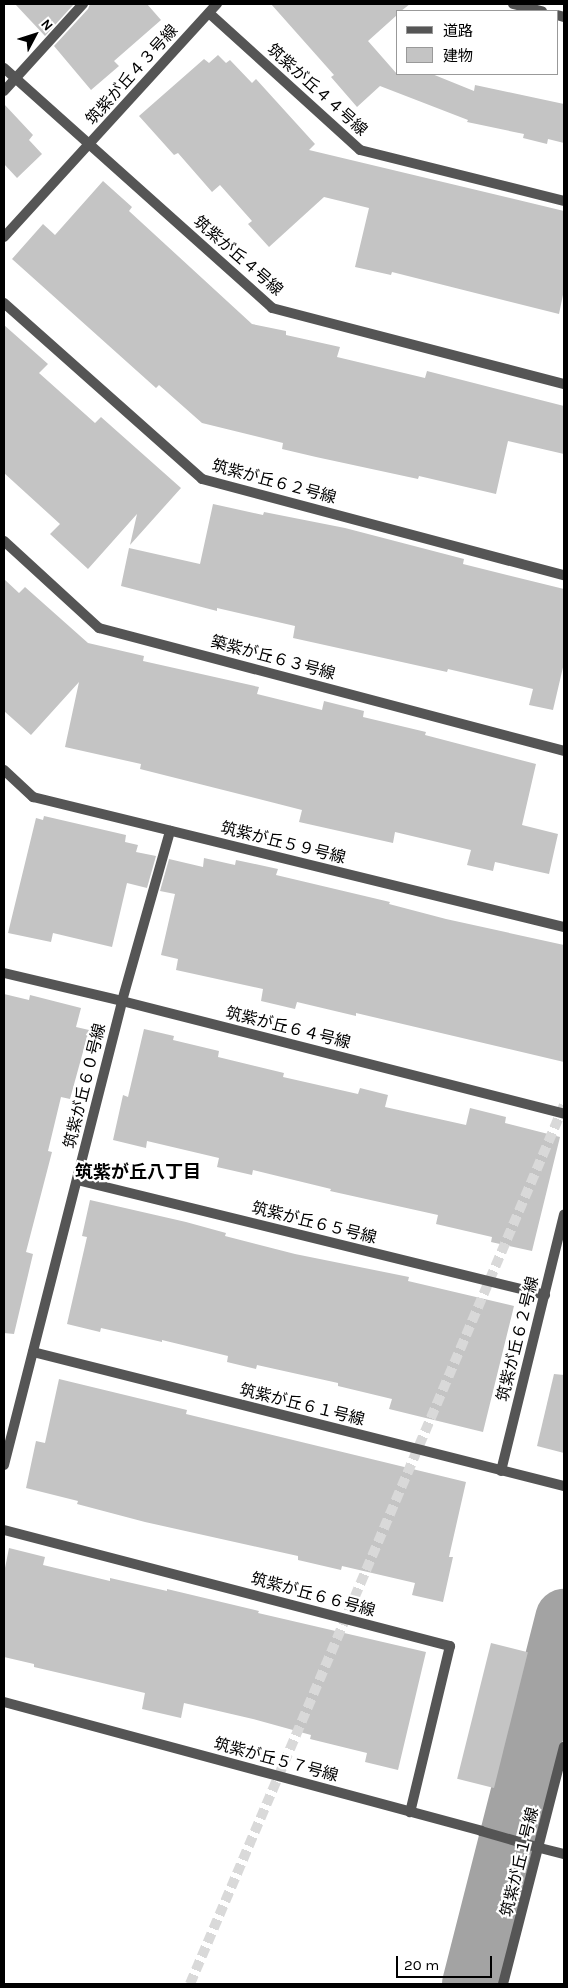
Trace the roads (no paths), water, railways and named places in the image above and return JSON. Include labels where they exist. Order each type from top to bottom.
[{"type":"street","points":[[4,91],[83,4]]},
{"type":"street","name":"筑紫が丘４３号線","points":[[4,237],[217,4]]},
{"type":"street","points":[[513,4],[538,10]]},
{"type":"street","name":"筑紫が丘４４号線","points":[[209,13],[360,150],[564,201]]},
{"type":"street","name":"筑紫が丘４号線","points":[[4,68],[272,308],[564,384]]},
{"type":"street","name":"筑紫が丘６２号線","points":[[4,302],[202,479],[564,575]]},
{"type":"street","name":"築紫が丘６３号線","points":[[4,541],[99,628],[564,751]]},
{"type":"street","name":"筑紫が丘５９号線","points":[[4,770],[33,797],[564,927]]},
{"type":"street","name":"筑紫が丘６０号線","points":[[4,1465],[122,1001],[170,831]]},
{"type":"street","name":"筑紫が丘６４号線","points":[[4,973],[122,1001],[564,1114]]},
{"type":"street","name":"筑紫が丘６５号線","points":[[77,1180],[545,1295]]},
{"type":"street","name":"筑紫が丘６２号線","points":[[501,1470],[564,1215]]},
{"type":"street","name":"筑紫が丘６１号線","points":[[33,1352],[564,1486]]},
{"type":"street","name":"筑紫が丘６６号線","points":[[4,1530],[450,1646],[410,1812]]},
{"type":"street","name":"筑紫が丘５７号線","points":[[4,1702],[564,1854]]},
{"type":"street","name":"筑紫が丘１号線","points":[[503,1984],[540,1848],[564,1747]]},
{"type":"waterway","points":[[471,1984],[564,1618]]},
{"type":"tunnel","points":[[190,1984],[564,1105]]},
{"type":"district","name":"筑紫が丘八丁目","points":[[138,1172]]}]
